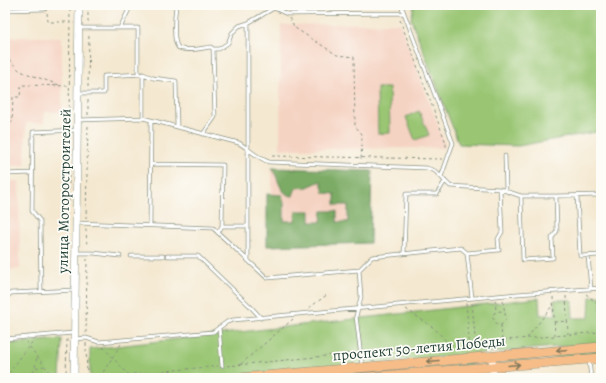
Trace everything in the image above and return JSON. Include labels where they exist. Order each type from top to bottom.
[{"type":"main road","name":"проспект 50-летия Победы","points":[[239,378],[601,346]]},
{"type":"main road","name":"проспект 50-летия Победы","points":[[357,378],[601,358]]},
{"type":"street","name":"улица Моторостроителей","points":[[74,378],[79,5]]},
{"type":"street","points":[[492,356],[493,378]]},
{"type":"lane","points":[[120,28],[131,5]]},
{"type":"lane","points":[[176,5],[174,39],[179,48],[188,49],[211,47],[213,49],[219,49],[228,43],[232,33],[239,26],[248,23],[274,7],[287,14],[404,12]]},
{"type":"lane","points":[[401,5],[454,143],[441,177]]},
{"type":"lane","points":[[5,10],[45,7]]},
{"type":"lane","points":[[248,23],[248,260]]},
{"type":"lane","points":[[79,28],[138,28],[138,74]]},
{"type":"lane","points":[[203,134],[215,117],[213,49]]},
{"type":"lane","points":[[143,74],[143,118]]},
{"type":"lane","points":[[78,93],[104,93],[104,76],[143,74],[153,78],[176,81],[177,127]]},
{"type":"lane","points":[[78,120],[143,118],[239,143],[248,148],[255,156],[269,162],[427,168],[435,171],[450,186],[500,189],[521,196],[601,195]]},
{"type":"lane","points":[[150,225],[152,121]]},
{"type":"lane","points":[[41,292],[40,221],[32,211],[32,132],[78,130]]},
{"type":"lane","points":[[505,156],[506,191]]},
{"type":"lane","points":[[151,164],[223,165],[222,226],[218,233]]},
{"type":"lane","points":[[5,174],[32,173]]},
{"type":"lane","points":[[404,254],[406,194],[437,194],[445,181]]},
{"type":"lane","points":[[76,224],[213,228],[267,278],[359,270],[372,257],[461,248],[468,253],[499,250],[498,239],[502,232],[500,189]]},
{"type":"lane","points":[[521,196],[523,260],[553,258],[552,238],[557,231],[556,196]]},
{"type":"lane","points":[[577,196],[580,256],[601,255]]},
{"type":"lane","points":[[222,226],[248,226]]},
{"type":"lane","points":[[76,253],[120,256]]},
{"type":"lane","points":[[468,253],[472,298]]},
{"type":"lane","points":[[131,256],[198,256],[261,318]]},
{"type":"lane","points":[[588,256],[591,289]]},
{"type":"lane","points":[[359,270],[361,297],[356,316],[362,367]]},
{"type":"lane","points":[[5,338],[75,336],[99,342],[124,340],[213,332],[219,327],[233,320],[503,295],[601,288]]},
{"type":"lane","points":[[5,299],[11,293],[75,290]]},
{"type":"lane","points":[[219,327],[222,366]]},
{"type":"lane","points":[[589,359],[591,378]]},
{"type":"path","points":[[69,131],[70,5]]},
{"type":"path","points":[[86,378],[88,5]]},
{"type":"path","points":[[45,7],[48,22],[70,22]]},
{"type":"path","points":[[287,14],[294,28],[337,55],[354,57],[355,126],[362,134],[361,165]]},
{"type":"path","points":[[400,20],[446,143],[446,152]]},
{"type":"path","points":[[5,55],[20,70],[62,86]]},
{"type":"path","points":[[5,126],[12,122],[13,97],[20,97],[20,85],[70,86]]},
{"type":"path","points":[[272,156],[442,160],[444,156]]},
{"type":"path","points":[[581,290],[601,306]]},
{"type":"path","points":[[565,291],[568,335]]},
{"type":"path","points":[[552,292],[555,336]]},
{"type":"path","points":[[240,364],[299,314],[328,294]]},
{"type":"path","points":[[500,324],[506,320],[503,295]]},
{"type":"path","points":[[495,296],[496,312],[493,315],[493,320],[496,324],[500,324]]},
{"type":"path","points":[[472,298],[476,343],[474,358]]},
{"type":"path","points":[[465,299],[469,343],[474,358]]},
{"type":"path","points":[[527,338],[553,304]]},
{"type":"path","points":[[400,305],[434,328],[450,345]]},
{"type":"path","points":[[496,312],[504,312]]},
{"type":"path","points":[[554,322],[567,321]]},
{"type":"path","points":[[500,324],[502,341]]},
{"type":"path","points":[[91,378],[601,332]]},
{"type":"path","points":[[8,378],[5,376],[37,336]]},
{"type":"path","points":[[21,337],[54,378]]},
{"type":"path","points":[[100,377],[124,340]]},
{"type":"path","points":[[99,342],[128,375]]},
{"type":"path","points":[[30,378],[35,368],[37,356]]},
{"type":"path","points":[[35,368],[44,366]]},
{"type":"shaded area","points":[[400,23],[445,144],[444,148],[280,149],[281,25]]},
{"type":"shaded area","points":[[5,37],[62,37],[62,112],[45,112],[44,123],[26,123],[25,165],[5,167]]},
{"type":"shaded area","points":[[272,168],[372,171],[370,243],[267,246],[267,194],[272,193]]},
{"type":"shaded area","points":[[5,181],[19,181],[20,269],[5,270]]},
{"type":"green space","points":[[414,5],[601,5],[601,131],[518,146],[459,144],[411,19]]},
{"type":"green space","points":[[377,88],[389,88],[390,133],[378,134]]},
{"type":"green space","points":[[419,111],[429,135],[415,140],[406,117]]},
{"type":"green space","points":[[272,168],[372,171],[370,243],[267,246],[267,194],[282,195],[284,204],[284,221],[295,221],[296,211],[310,211],[310,222],[321,222],[322,211],[337,211],[337,222],[348,222],[348,205],[335,205],[335,194],[324,193],[321,181],[305,188],[298,187],[293,196],[288,195],[282,189]]},
{"type":"green space","points":[[601,296],[601,343],[205,378],[90,378],[90,349],[539,298],[540,315],[556,315],[554,300],[572,300],[573,318],[589,318],[590,297]]},
{"type":"green space","points":[[62,339],[60,378],[5,378],[5,344]]},
{"type":"green space","points":[[601,350],[601,353],[505,362],[505,359]]},
{"type":"green space","points":[[471,362],[472,365],[319,378],[282,378]]}]
